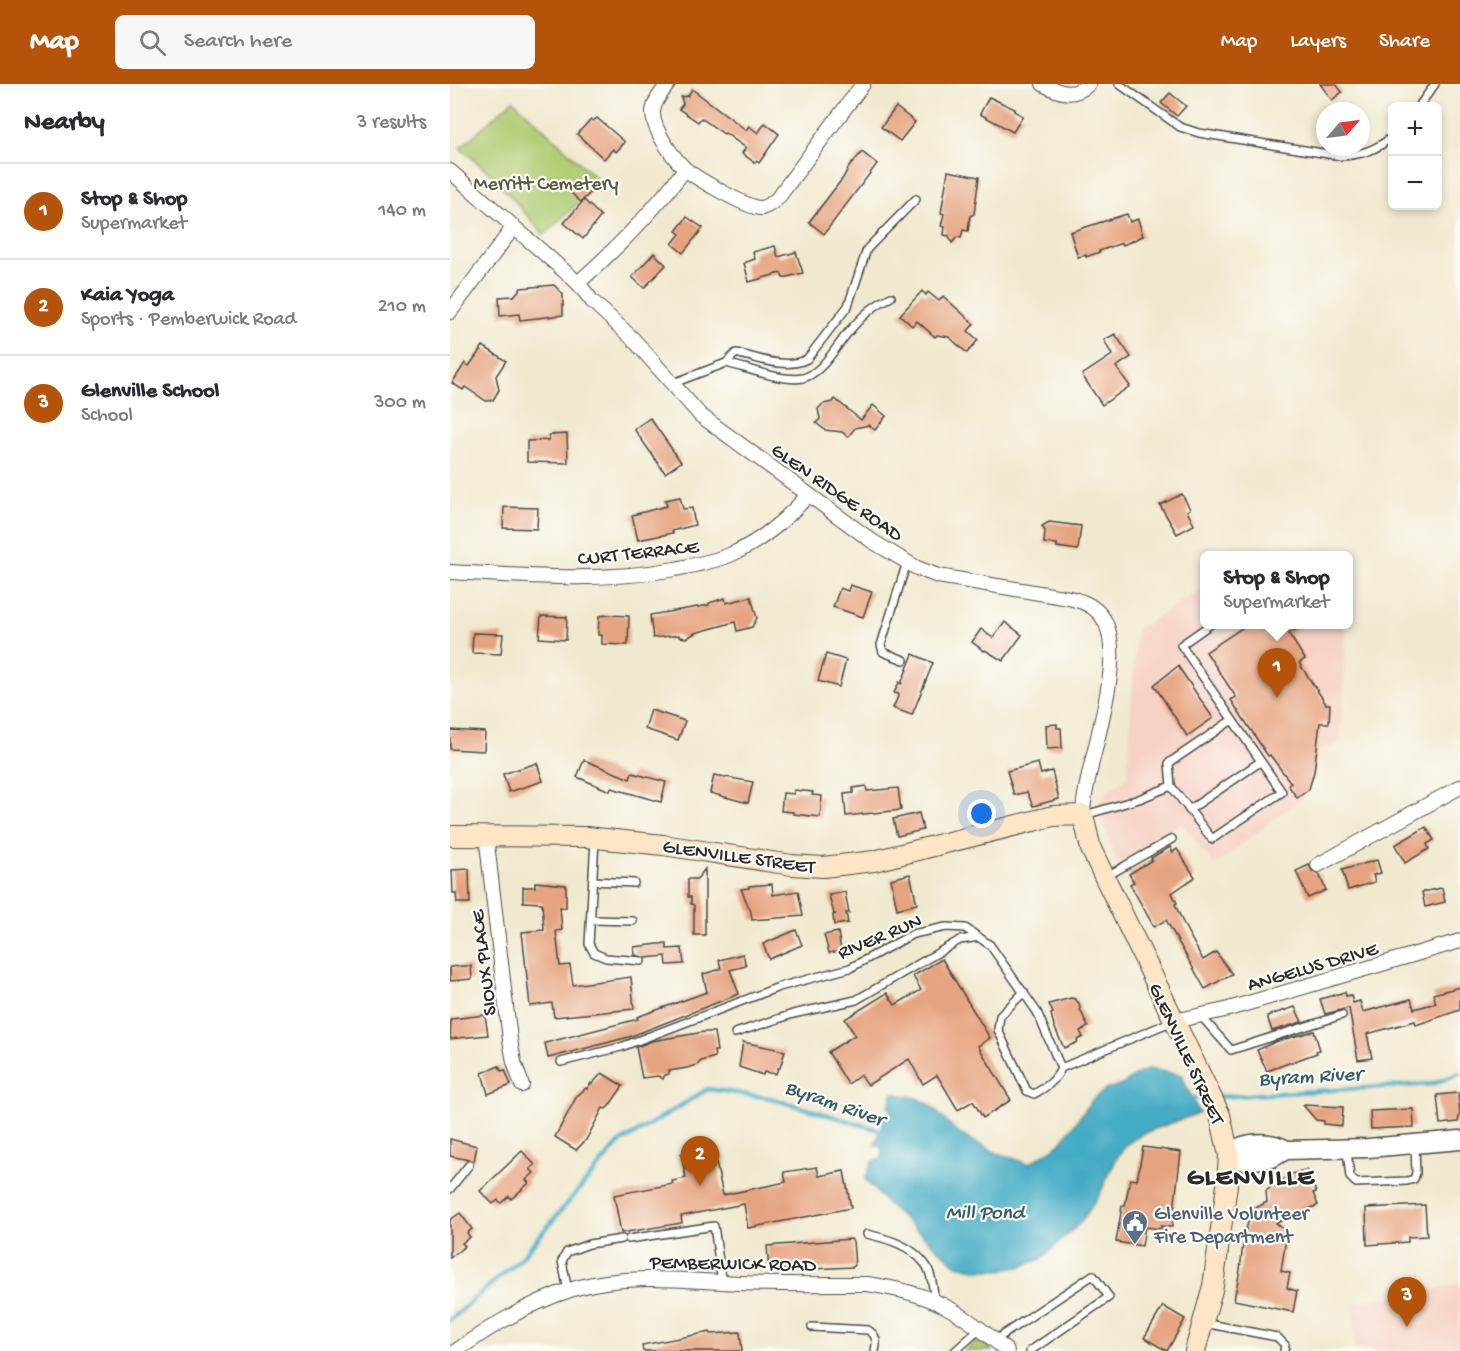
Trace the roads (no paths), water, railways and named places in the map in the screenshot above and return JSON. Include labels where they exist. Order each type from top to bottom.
[{"type":"main road","name":"GLENVILLE STREET","points":[[450,836],[595,838],[663,845],[792,865],[823,867],[893,857],[1053,816],[1083,815],[1091,849],[1220,1115],[1229,1155],[1220,1244],[1213,1286],[1195,1351]]},
{"type":"street","points":[[668,84],[658,98],[653,113],[659,132],[685,169],[737,200],[764,208],[777,199],[863,84]]},
{"type":"street","points":[[1043,84],[1067,94],[1074,93],[1089,84]]},
{"type":"street","points":[[578,283],[672,187],[685,169]]},
{"type":"street","name":"GLEN RIDGE ROAD","points":[[450,171],[578,283],[592,301],[633,339],[700,415],[872,541],[907,562],[938,576],[1087,603],[1103,617],[1109,630],[1111,653],[1107,695],[1085,789],[1083,815]]},
{"type":"street","points":[[450,312],[513,228]]},
{"type":"street","name":"CURT TERRACE","points":[[450,572],[572,578],[618,577],[708,563],[751,545],[798,507],[808,495]]},
{"type":"street","points":[[1317,865],[1460,787]]},
{"type":"street","name":"SIOUX PLACE","points":[[486,835],[510,1040],[514,1062],[522,1085]]},
{"type":"street","name":"ANGELUS DRIVE","points":[[1173,1021],[1225,1010],[1460,941]]},
{"type":"street","points":[[1229,1155],[1242,1146],[1271,1143],[1286,1150],[1460,1140]]},
{"type":"street","name":"PEMBERWICK ROAD","points":[[456,1351],[505,1319],[568,1291],[607,1282],[636,1280],[867,1284],[920,1294],[935,1300],[982,1328],[1007,1351]]},
{"type":"lane","points":[[1119,84],[1180,127],[1199,134],[1341,156],[1370,151],[1388,140]]},
{"type":"lane","points":[[1422,102],[1435,84]]},
{"type":"lane","points":[[671,384],[726,363],[736,353],[788,364],[807,359],[848,306],[867,249],[915,199]]},
{"type":"lane","points":[[726,363],[787,378],[805,378],[823,366],[851,329],[878,303],[891,297]]},
{"type":"lane","points":[[904,660],[883,652],[880,645],[907,562]]},
{"type":"lane","points":[[1204,629],[1181,645],[1282,792],[1212,839],[1171,786],[1169,763],[1232,720]]},
{"type":"lane","points":[[1189,810],[1260,762]]},
{"type":"lane","points":[[1083,815],[1097,813],[1171,786]]},
{"type":"lane","points":[[595,838],[590,944],[594,953],[606,958],[641,961]]},
{"type":"lane","points":[[1105,878],[1172,839]]},
{"type":"lane","points":[[593,881],[634,883]]},
{"type":"lane","points":[[591,920],[633,921]]},
{"type":"lane","name":"RIVER RUN","points":[[561,1062],[621,1047],[779,987],[850,968],[913,934],[946,927],[965,928],[990,945],[1037,1012],[1061,1068]]},
{"type":"lane","points":[[735,1033],[793,1014],[856,1000],[960,940],[979,937]]},
{"type":"lane","points":[[1024,992],[1000,1016],[998,1030],[1027,1091],[1034,1094],[1057,1078],[1061,1068],[1173,1021]]},
{"type":"lane","points":[[1200,1016],[1231,1050],[1342,1015]]},
{"type":"lane","points":[[1347,1148],[1350,1177],[1356,1183],[1407,1181],[1414,1179],[1416,1173],[1415,1144]]},
{"type":"lane","points":[[450,1189],[469,1165]]},
{"type":"lane","points":[[568,1291],[561,1261],[567,1252],[589,1244],[714,1226],[722,1282]]},
{"type":"lane","points":[[867,1234],[893,1240],[907,1248],[926,1265],[935,1300]]},
{"type":"lane","points":[[995,1341],[1093,1275],[1109,1297],[1030,1351]]},
{"type":"lane","points":[[1204,1323],[1277,1337],[1285,1346],[1284,1351]]},
{"type":"lane","points":[[812,1327],[868,1330],[876,1338],[875,1351]]},
{"type":"lane","points":[[955,1351],[982,1328]]},
{"type":"water","name":"Mill Pond","points":[[1149,1069],[1181,1075],[1199,1113],[1144,1133],[1128,1143],[1118,1156],[1098,1197],[1081,1222],[1041,1259],[1019,1267],[1000,1270],[979,1270],[957,1265],[887,1204],[865,1179],[873,1161],[882,1159],[882,1148],[875,1145],[881,1130],[883,1114],[891,1116],[891,1109],[888,1108],[893,1093],[917,1098],[929,1104],[959,1134],[997,1153],[1029,1164],[1060,1144],[1093,1099],[1107,1089],[1122,1085]]},
{"type":"waterway","name":"Byram River","points":[[1216,1097],[1432,1084],[1460,1073]]},
{"type":"waterway","name":"Byram River","points":[[450,1320],[519,1260],[618,1144],[708,1089],[770,1098],[876,1129],[885,1135]]},
{"type":"waterway","name":"Byram River","points":[[1186,1099],[1205,1097]]},
{"type":"place","name":"Stop & Shop","points":[[1277,698]]},
{"type":"place","name":"Kaia Yoga","points":[[700,1186]]},
{"type":"place","name":"Glenville Volunteer Fire Department","points":[[1135,1246]]},
{"type":"place","name":"Glenville School","points":[[1407,1327]]},
{"type":"district","name":"GLENVILLE","points":[[1251,1175]]},
{"type":"park label","name":"Merritt Cemetery","points":[[546,182]]}]
